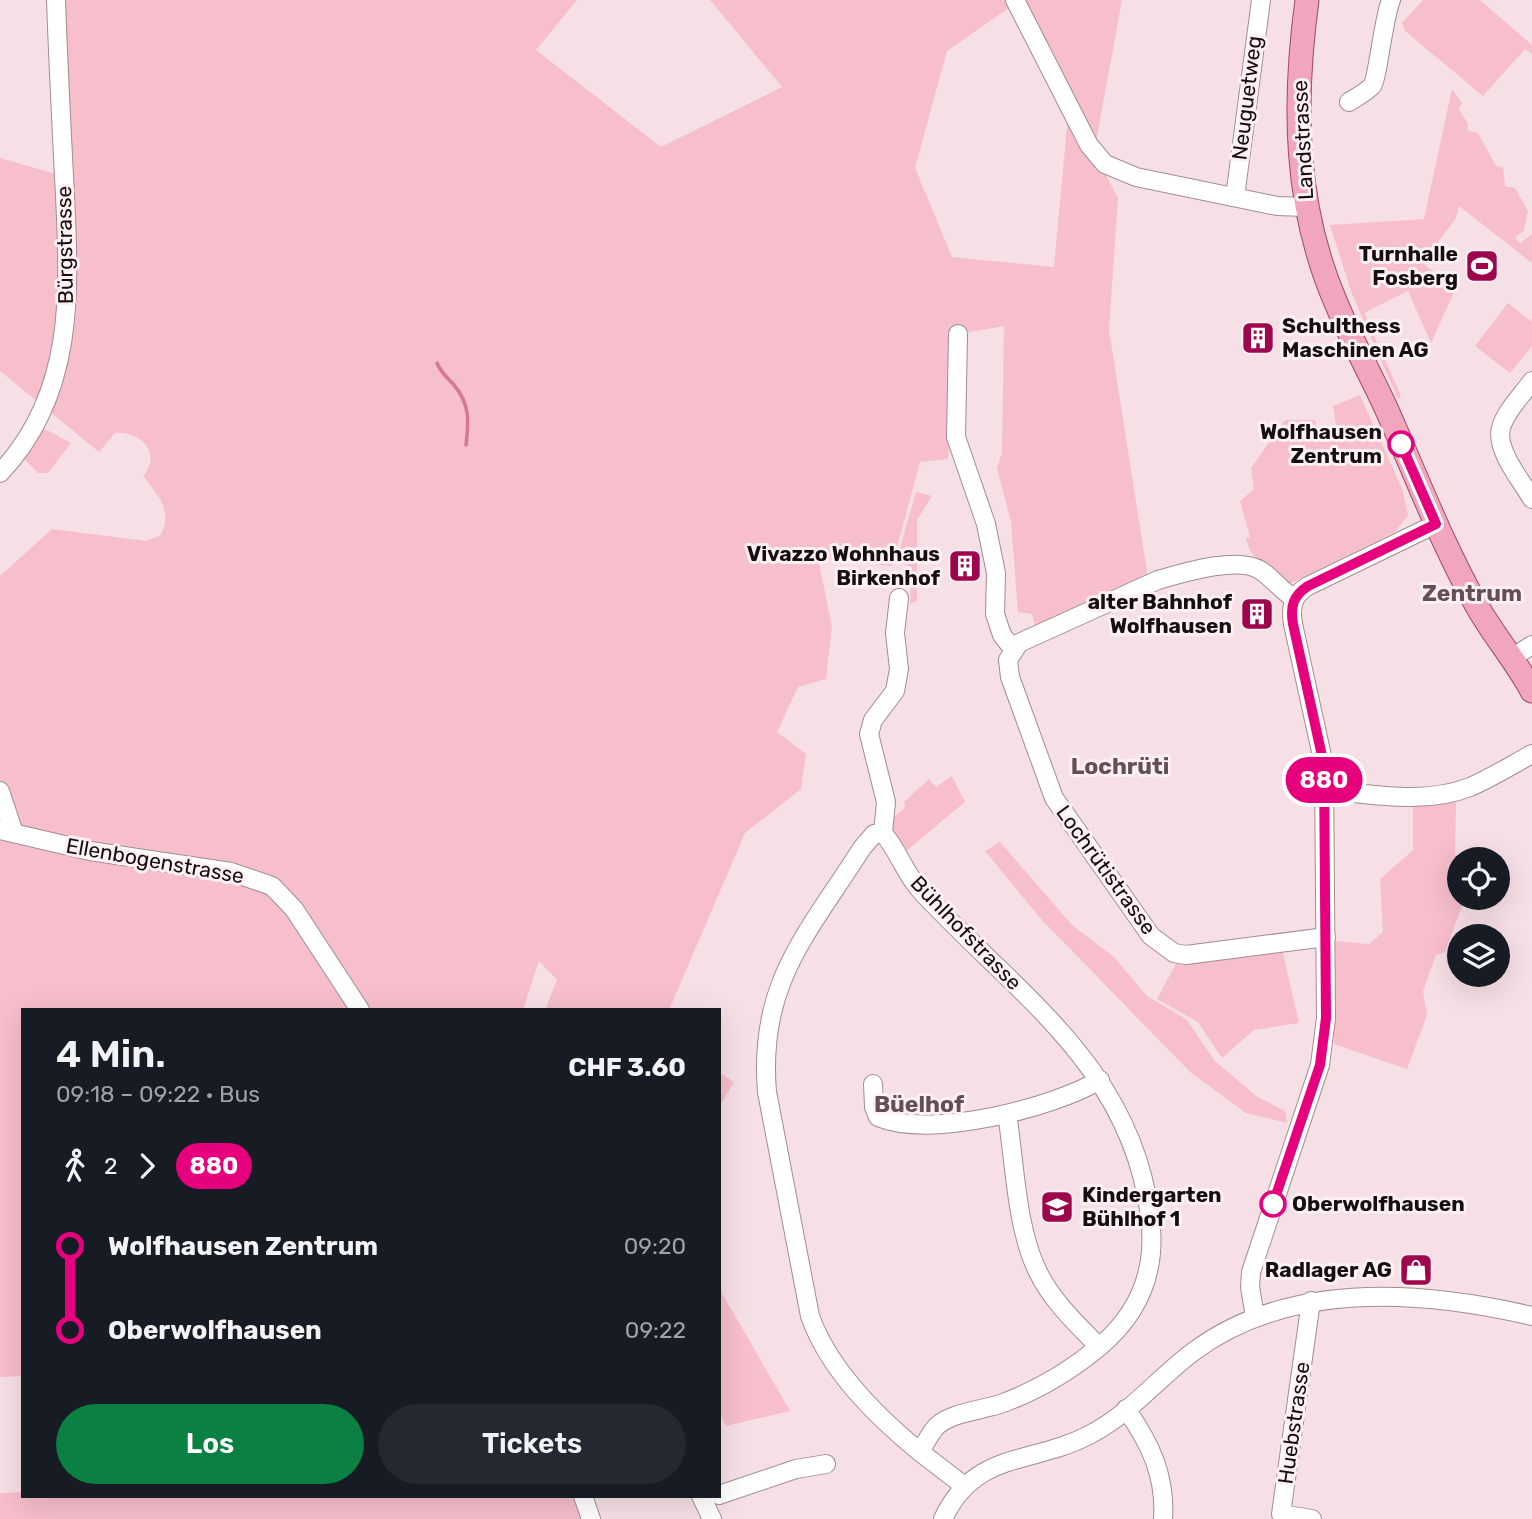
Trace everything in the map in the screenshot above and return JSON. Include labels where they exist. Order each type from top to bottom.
[{"type":"main road","name":"Landstrasse","points":[[1307,0],[1297,106],[1306,207],[1319,258],[1335,302],[1387,410],[1436,524],[1479,610],[1522,651],[1532,691]]},
{"type":"street","name":"Bürgstrasse","points":[[0,472],[27,440],[44,409],[58,368],[65,334],[68,265],[55,0]]},
{"type":"street","points":[[1015,0],[1099,160],[1136,177],[1289,208],[1306,207]]},
{"type":"street","name":"Neuguetweg","points":[[1235,197],[1261,0]]},
{"type":"street","points":[[1349,102],[1375,79],[1382,26],[1391,0]]},
{"type":"street","points":[[958,334],[956,436],[986,524],[996,573],[995,614],[1002,635],[1013,649],[1086,612],[1179,574],[1244,565],[1258,569],[1294,598]]},
{"type":"street","points":[[1532,381],[1504,421],[1500,432],[1506,454],[1532,499]]},
{"type":"street","points":[[1255,1317],[1250,1287],[1251,1272],[1322,1055],[1326,1018],[1325,790],[1319,738],[1293,624],[1294,598],[1308,586],[1436,524]]},
{"type":"street","points":[[899,598],[895,633],[898,669],[895,691],[873,720],[869,734],[886,802],[883,833],[874,834],[862,848],[784,971],[771,1010],[764,1059],[766,1092],[810,1316],[817,1336],[840,1371],[920,1452],[963,1485]]},
{"type":"street","name":"Lochrütistrasse","points":[[1013,649],[1008,660],[1010,677],[1055,798],[1151,936],[1174,953],[1186,955],[1303,937],[1326,937]]},
{"type":"street","points":[[1325,790],[1421,797],[1443,795],[1471,787],[1532,754]]},
{"type":"street","name":"Ellenbogenstrasse","points":[[0,791],[7,832],[89,851],[231,872],[272,886],[294,909],[359,1008]]},
{"type":"street","name":"Bühlhofstrasse","points":[[883,833],[918,888],[1064,1034],[1100,1080],[1118,1109],[1141,1169],[1151,1220],[1153,1254],[1144,1290],[1123,1325],[1099,1347],[1038,1388],[938,1424],[920,1452]]},
{"type":"street","points":[[873,1084],[874,1107],[878,1117],[885,1120],[933,1123],[1007,1114],[1059,1099],[1100,1080]]},
{"type":"street","points":[[1007,1114],[1025,1235],[1037,1271],[1064,1311],[1099,1347]]},
{"type":"street","points":[[943,1519],[963,1485],[987,1470],[1080,1439],[1126,1409],[1193,1352],[1222,1333],[1255,1317],[1311,1301],[1370,1297],[1466,1302],[1532,1316]]},
{"type":"street","name":"Huebstrasse","points":[[1311,1301],[1281,1514],[1312,1519]]},
{"type":"street","points":[[1126,1409],[1153,1453],[1163,1488],[1163,1519]]},
{"type":"street","points":[[721,1493],[796,1469],[826,1464]]},
{"type":"street","points":[[584,1498],[591,1519]]},
{"type":"street","points":[[710,1498],[712,1519]]},
{"type":"shaded area","points":[[56,0],[577,0],[536,50],[661,147],[782,87],[710,0],[1122,0],[1094,153],[1118,198],[1109,330],[1148,578],[1036,629],[1032,614],[1018,612],[1011,522],[997,468],[1002,453],[1004,326],[959,334],[948,459],[920,462],[892,566],[818,558],[832,627],[826,679],[798,687],[777,732],[806,754],[801,789],[745,833],[670,1008],[546,1008],[557,980],[539,961],[524,1008],[21,1008],[21,1376],[0,1377],[0,576],[52,529],[146,541],[160,536],[164,527],[165,511],[143,476],[151,459],[146,445],[133,436],[115,433],[99,452],[0,371],[0,158],[63,176]],"holes":[[[1016,3],[1069,104],[1054,267],[952,257],[915,168],[947,51]]]},
{"type":"shaded area","points":[[1423,0],[1480,0],[1532,45],[1532,54],[1525,49],[1483,96],[1405,31],[1402,23]]},
{"type":"shaded area","points":[[1452,89],[1462,103],[1459,109],[1468,124],[1467,130],[1478,133],[1496,166],[1503,167],[1505,186],[1515,188],[1528,211],[1524,230],[1515,238],[1520,243],[1532,234],[1532,263],[1459,206],[1455,220],[1422,262],[1455,290],[1431,343],[1408,291],[1364,313],[1401,396],[1398,399],[1352,294],[1330,225],[1424,219]]},
{"type":"shaded area","points":[[1508,303],[1532,322],[1532,346],[1510,373],[1475,346]]},
{"type":"shaded area","points":[[1360,395],[1403,491],[1408,515],[1395,532],[1289,584],[1257,560],[1246,538],[1250,537],[1240,501],[1254,489],[1251,468],[1285,420],[1315,420],[1316,427],[1336,425],[1333,406]]},
{"type":"shaded area","points":[[45,429],[71,443],[48,473],[38,473],[23,458],[40,431]]},
{"type":"shaded area","points":[[916,492],[932,496],[917,520],[917,601],[910,604],[912,567],[896,561]]},
{"type":"shaded area","points":[[952,776],[965,802],[905,852],[901,851],[888,823],[905,807],[904,802],[929,779],[936,787]]},
{"type":"shaded area","points":[[1456,802],[1455,847],[1447,847],[1447,910],[1461,910],[1455,924],[1447,924],[1447,947],[1445,952],[1436,955],[1423,991],[1427,1015],[1407,1069],[1334,1044],[1335,941],[1369,944],[1383,932],[1380,879],[1413,850],[1413,804]]},
{"type":"shaded area","points":[[1000,842],[1072,925],[1114,957],[1147,996],[1186,1019],[1215,1061],[1256,1096],[1285,1111],[1287,1123],[1246,1113],[1190,1072],[1041,919],[985,851]]},
{"type":"shaded area","points":[[1282,949],[1299,1023],[1254,1030],[1222,1058],[1198,1022],[1157,999],[1178,960],[1195,963]]},
{"type":"shaded area","points":[[721,1073],[734,1082],[721,1104]]},
{"type":"shaded area","points":[[721,1291],[790,1411],[726,1426],[721,1416]]},
{"type":"shaded area","points":[[21,1492],[21,1498],[577,1498],[585,1519],[0,1519],[0,1493]]},
{"type":"waterway","points":[[437,363],[466,406],[466,445]]},
{"type":"bus line","name":"880","points":[[1273,1204],[1320,1065],[1326,1018],[1324,765],[1293,624],[1293,603],[1297,593],[1308,586],[1436,524],[1401,444]]},
{"type":"place","name":"Turnhalle Fosberg","points":[[1482,266]]},
{"type":"place","name":"Schulthess Maschinen AG","points":[[1258,338]]},
{"type":"place","name":"Wolfhausen Zentrum","points":[[1401,444]]},
{"type":"place","name":"Vivazzo Wohnhaus Birkenhof","points":[[965,566]]},
{"type":"place","name":"alter Bahnhof Wolfhausen","points":[[1257,614]]},
{"type":"place","name":"Oberwolfhausen","points":[[1273,1204]]},
{"type":"place","name":"Kindergarten Bühlhof 1","points":[[1057,1207]]},
{"type":"place","name":"Radlager AG","points":[[1416,1270]]},
{"type":"district","name":"Zentrum","points":[[1472,593]]},
{"type":"district","name":"Lochrüti","points":[[1120,766]]},
{"type":"district","name":"Büelhof","points":[[919,1104]]}]
